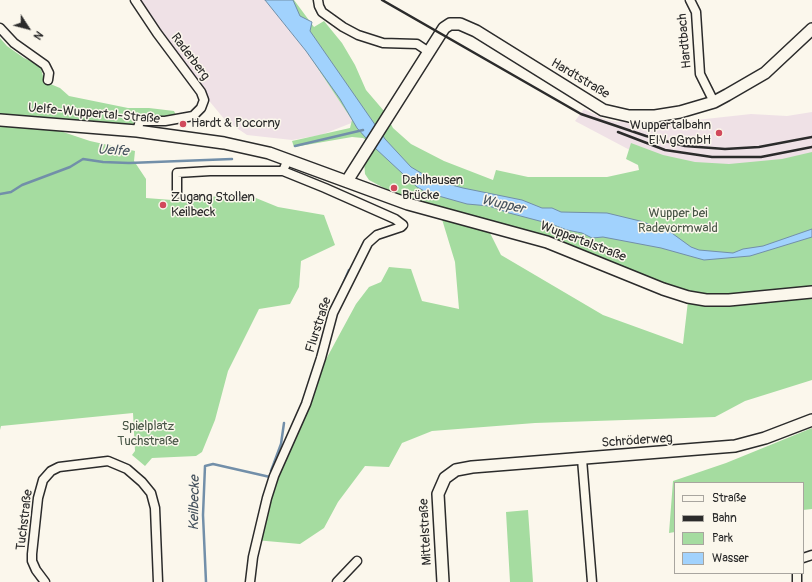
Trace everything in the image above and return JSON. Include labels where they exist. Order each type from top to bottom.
[{"type":"main road","name":"Hardtstraße","points":[[347,181],[429,52],[446,27],[452,24],[458,24],[476,31],[590,102],[613,114],[629,116],[666,114],[714,102],[765,73],[812,29]]},
{"type":"main road","name":"Uelfe-Wuppertal-Straße","points":[[0,120],[137,131],[224,143],[288,159],[347,181]]},
{"type":"main road","name":"Wuppertalstraße","points":[[347,181],[408,204],[547,242],[663,289],[688,297],[706,300],[730,300],[812,292]]},
{"type":"main road","name":"Schröderweg","points":[[461,469],[736,446],[765,438],[812,420]]},
{"type":"main road","name":"Mittelstraße","points":[[443,582],[438,494],[444,478],[461,469]]},
{"type":"street","name":"Raderberg","points":[[135,0],[157,33],[201,92],[204,100],[201,108],[193,116],[166,121],[140,121],[137,131]]},
{"type":"street","points":[[318,0],[318,6],[322,12],[343,27],[358,35],[383,43],[417,44],[429,52]]},
{"type":"street","name":"Hardtbach","points":[[690,0],[696,12],[700,74],[714,102]]},
{"type":"street","points":[[0,28],[14,43],[45,65],[49,73],[48,80]]},
{"type":"street","points":[[283,171],[288,159]]},
{"type":"street","name":"Flurstraße","points":[[177,194],[177,173],[210,171],[283,171],[395,219],[403,225],[377,235],[368,243],[333,313],[321,358],[306,404],[274,476],[266,498],[253,557],[250,582]]},
{"type":"street","points":[[582,459],[592,582]]},
{"type":"street","name":"Tuchstraße","points":[[45,582],[36,570],[32,554],[38,498],[43,480],[48,473],[59,468],[108,461],[127,469],[142,482],[151,494],[156,508],[158,582]]},
{"type":"street","points":[[337,582],[357,561]]},
{"type":"shaded area","points":[[136,0],[265,0],[306,51],[354,122],[321,135],[292,140],[247,135],[225,120],[201,91]]},
{"type":"shaded area","points":[[584,109],[604,119],[618,122],[629,116],[639,124],[651,125],[751,114],[787,116],[812,112],[812,159],[756,173],[643,157],[575,121]]},
{"type":"green space","name":"Wupper bei Radevormwald","points":[[265,0],[294,0],[314,27],[324,21],[342,43],[355,65],[366,90],[384,111],[393,128],[411,144],[444,161],[493,180],[496,170],[528,177],[607,177],[639,170],[638,165],[626,159],[631,143],[663,155],[695,162],[729,164],[782,159],[812,152],[812,291],[758,296],[689,295],[401,197],[369,180],[365,174],[364,161],[374,145],[363,138],[352,137],[294,147],[292,141],[350,128],[352,120],[291,28]]},
{"type":"green space","points":[[0,38],[7,46],[24,58],[40,65],[43,76],[48,83],[60,88],[69,96],[128,108],[149,108],[174,111],[177,117],[134,126],[0,116]]},
{"type":"green space","name":"Spielplatz Tuchstraße","points":[[0,124],[57,130],[90,141],[135,151],[134,161],[146,179],[146,198],[172,200],[246,194],[278,207],[324,215],[335,245],[301,261],[299,287],[290,304],[259,309],[228,371],[215,420],[202,452],[196,456],[152,458],[145,466],[132,455],[135,451],[133,413],[1,426],[0,430]]},
{"type":"green space","points":[[441,216],[487,227],[501,255],[603,315],[683,344],[688,301],[812,294],[812,380],[745,401],[715,417],[535,423],[432,431],[402,443],[389,467],[365,466],[338,502],[324,528],[300,544],[255,540],[267,488],[298,411],[356,304],[369,287],[381,282],[389,267],[411,269],[422,301],[459,309],[455,262]]},
{"type":"green space","points":[[812,428],[812,509],[804,510],[804,482],[674,482],[674,532],[669,533],[673,481],[726,463]]},
{"type":"green space","points":[[528,510],[533,582],[510,582],[506,512]]},
{"type":"water","name":"Wupper","points":[[265,0],[293,0],[300,16],[312,22],[310,31],[385,139],[411,167],[433,180],[463,188],[522,200],[542,208],[552,208],[561,212],[607,213],[640,221],[669,231],[691,247],[699,250],[733,253],[743,249],[763,246],[812,229],[812,237],[750,256],[704,260],[661,248],[603,237],[592,238],[582,233],[567,230],[489,206],[467,204],[428,193],[417,187],[375,148],[357,128],[340,99],[306,51]]},
{"type":"waterway","name":"Uelfe","points":[[295,146],[363,130]]},
{"type":"waterway","name":"Uelfe","points":[[0,194],[11,192],[22,185],[70,167],[83,159],[103,162],[129,163],[232,159]]},
{"type":"waterway","name":"Keilbecke","points":[[343,284],[349,270]]},
{"type":"waterway","name":"Keilbecke","points":[[271,471],[281,444],[284,423]]},
{"type":"waterway","name":"Keilbecke","points":[[206,582],[203,515],[205,466],[213,464],[270,477]]},
{"type":"railway","points":[[382,0],[581,114],[646,136],[685,146],[725,149],[759,147],[812,137]]},
{"type":"railway","points":[[618,132],[665,150],[712,157],[761,157],[812,147]]},
{"type":"place","name":"Hardt & Pocorny","points":[[183,124]]},
{"type":"place","name":"Wuppertalbahn EIV gGmbH","points":[[719,133]]},
{"type":"place","name":"Dahlhausen Brücke","points":[[394,188]]},
{"type":"place","name":"Zugang Stollen Keilbeck","points":[[163,205]]}]
